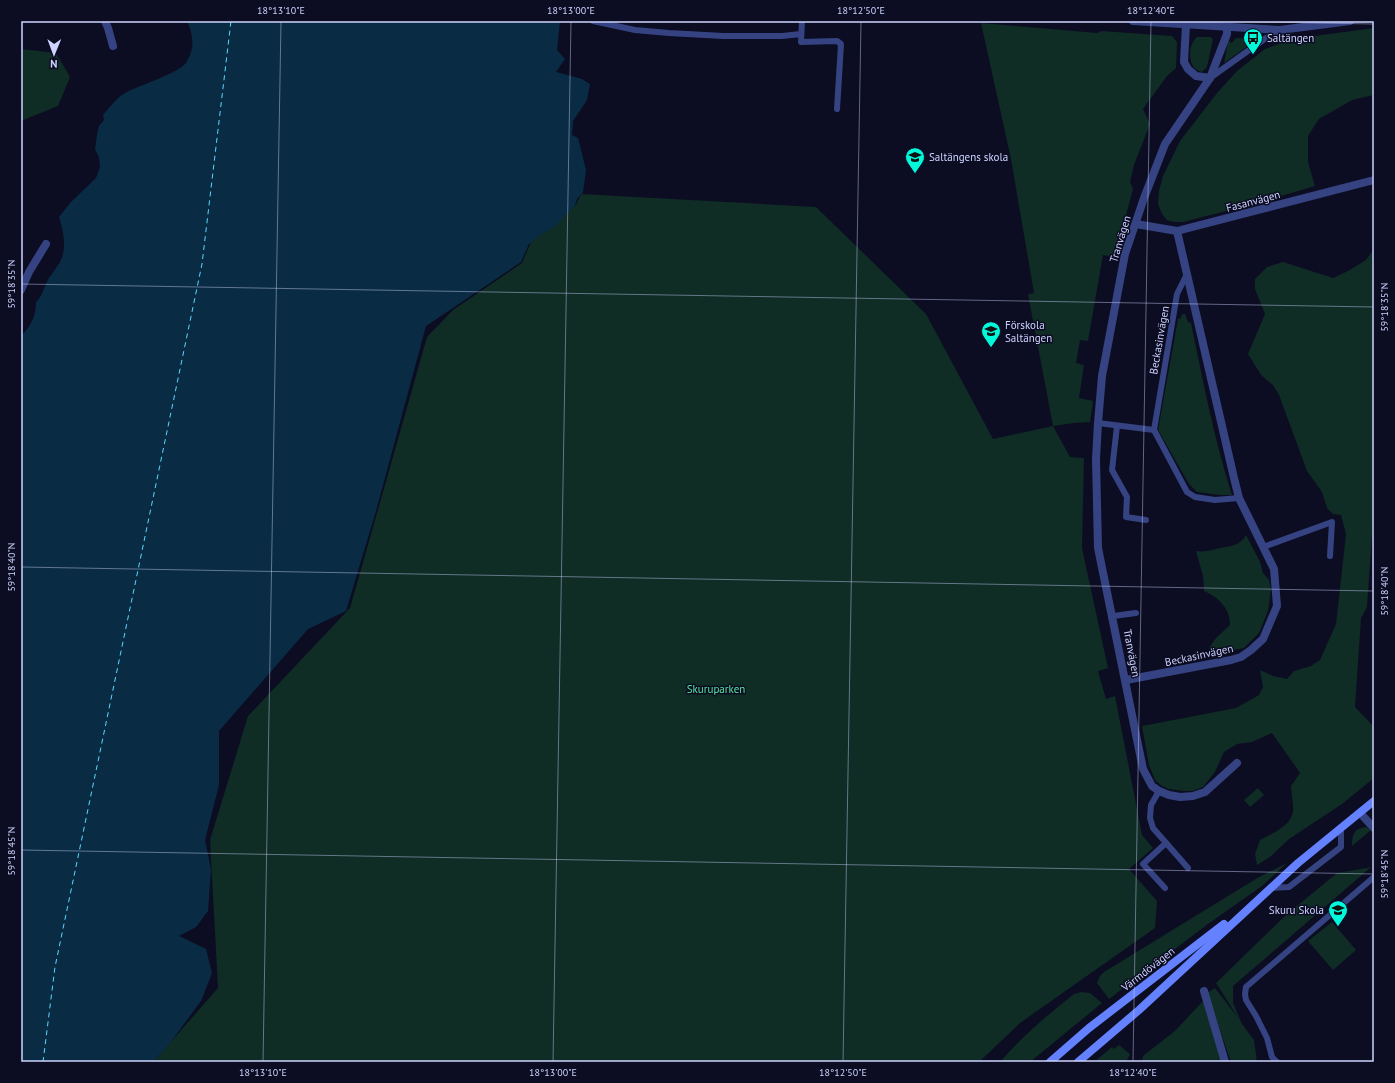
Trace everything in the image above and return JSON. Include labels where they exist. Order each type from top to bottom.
[{"type":"main road","name":"Värmdövägen","points":[[1078,1062],[1139,1010],[1298,863],[1374,801]]},
{"type":"main road","name":"Värmdövägen","points":[[1050,1062],[1089,1028],[1261,896]]},
{"type":"street","points":[[105,21],[113,46]]},
{"type":"street","points":[[1133,21],[1280,30],[1312,24],[1350,21]]},
{"type":"street","points":[[1186,25],[1184,62],[1188,69],[1196,76],[1210,78]]},
{"type":"street","name":"Tranvägen","points":[[1159,791],[1152,786],[1144,769],[1098,548],[1096,459],[1102,376],[1125,254],[1144,198],[1165,144],[1210,78],[1227,34],[1227,26]]},
{"type":"street","name":"Fasanvägen","points":[[1136,224],[1178,231],[1374,180]]},
{"type":"street","name":"Beckasinvägen","points":[[1126,680],[1241,657],[1251,650],[1263,638],[1277,606],[1274,569],[1240,498],[1186,274],[1178,231]]},
{"type":"street","points":[[21,290],[29,272],[46,244]]},
{"type":"street","points":[[1159,791],[1180,797],[1193,796],[1205,792],[1237,763]]},
{"type":"street","points":[[1360,813],[1374,828]]},
{"type":"street","points":[[1204,990],[1225,1062]]},
{"type":"lane","points":[[593,21],[635,30],[669,33],[723,36],[782,36],[801,34]]},
{"type":"lane","points":[[802,21],[801,42],[837,41],[841,44],[837,109]]},
{"type":"lane","name":"Tranvägen","points":[[1210,78],[1266,38],[1280,30]]},
{"type":"lane","name":"Beckasinvägen","points":[[1154,430],[1177,294],[1186,274]]},
{"type":"lane","points":[[1098,423],[1154,430],[1187,492],[1195,497],[1215,500],[1240,498]]},
{"type":"lane","points":[[1116,426],[1112,470],[1126,497],[1126,517],[1146,520]]},
{"type":"lane","points":[[1263,547],[1332,522],[1330,556]]},
{"type":"lane","points":[[1113,616],[1136,613]]},
{"type":"lane","points":[[1159,791],[1151,805],[1150,818],[1153,828],[1188,868]]},
{"type":"lane","points":[[1270,888],[1289,887],[1341,847],[1341,828]]},
{"type":"lane","points":[[1165,888],[1143,864],[1166,843]]},
{"type":"lane","points":[[1277,1062],[1272,1057],[1267,1038],[1246,1000],[1246,987],[1374,877]]},
{"type":"green space","points":[[981,23],[1097,33],[1102,31],[1172,36],[1177,42],[1176,68],[1167,76],[1143,109],[1150,124],[1134,165],[1130,182],[1133,189],[1115,257],[1103,255],[1088,341],[1080,340],[1076,363],[1084,365],[1079,398],[1093,401],[1090,422],[1053,426],[1028,294],[1034,293],[1011,159]]},
{"type":"green space","points":[[1374,28],[1374,95],[1352,100],[1319,119],[1308,136],[1308,162],[1315,186],[1254,204],[1183,222],[1167,220],[1162,214],[1158,204],[1159,191],[1163,176],[1180,141],[1217,93],[1237,71],[1265,49],[1292,39]]},
{"type":"green space","points":[[1197,37],[1210,37],[1213,39],[1207,67],[1202,72],[1193,67],[1190,57],[1191,46]]},
{"type":"green space","points":[[1236,38],[1258,39],[1224,63],[1228,41],[1232,43]]},
{"type":"green space","points":[[21,49],[56,53],[70,77],[58,106],[21,121]]},
{"type":"green space","name":"Skuruparken","points":[[581,194],[816,207],[926,314],[993,439],[1053,426],[1070,457],[1084,458],[1082,548],[1108,668],[1098,671],[1106,699],[1115,696],[1142,835],[1153,848],[1129,869],[1157,901],[1155,928],[1020,1023],[979,1062],[153,1062],[218,988],[210,840],[248,716],[350,608],[427,337],[453,310],[522,263],[531,242],[576,205]]},
{"type":"green space","points":[[1374,249],[1374,505],[1367,607],[1361,618],[1355,707],[1374,727],[1374,778],[1342,804],[1289,839],[1270,857],[1257,865],[1255,854],[1260,840],[1277,831],[1291,818],[1293,806],[1291,786],[1300,773],[1272,733],[1252,742],[1237,744],[1224,752],[1215,772],[1203,787],[1193,791],[1183,791],[1169,789],[1162,786],[1155,780],[1149,765],[1142,726],[1236,708],[1259,695],[1263,687],[1260,670],[1273,676],[1287,679],[1294,671],[1311,666],[1320,660],[1336,624],[1346,534],[1341,515],[1333,514],[1327,508],[1322,492],[1307,471],[1279,395],[1273,385],[1261,375],[1248,354],[1265,314],[1255,289],[1255,279],[1267,267],[1283,262],[1333,278],[1366,260]]},
{"type":"green space","points":[[1182,314],[1185,314],[1188,322],[1191,323],[1214,431],[1232,495],[1197,492],[1189,484],[1158,430],[1178,319],[1181,318]]},
{"type":"green space","points":[[1246,535],[1260,562],[1263,573],[1269,580],[1271,589],[1268,611],[1259,633],[1244,648],[1213,654],[1209,648],[1216,638],[1230,625],[1228,613],[1222,604],[1214,596],[1204,591],[1203,576],[1196,551],[1209,551],[1237,544]]},
{"type":"green space","points":[[1258,788],[1264,795],[1250,807],[1244,800]]},
{"type":"green space","points":[[1367,827],[1371,830],[1352,846],[1353,835],[1355,832],[1359,829]]},
{"type":"green space","points":[[1287,863],[1262,886],[1208,924],[1109,999],[1097,983],[1100,976],[1104,972],[1259,877]]},
{"type":"green space","points":[[1373,867],[1233,986],[1233,1003],[1242,1024],[1254,1040],[1257,1062],[1231,1062],[1207,993],[1215,988],[1239,1019],[1216,983],[1286,915],[1337,873]]},
{"type":"green space","points":[[1332,922],[1356,950],[1333,970],[1308,941]]},
{"type":"green space","points":[[1081,992],[1090,993],[1102,1003],[1030,1062],[1000,1062],[1017,1043],[1045,1018],[1074,994]]},
{"type":"green space","points":[[1203,1001],[1221,1061],[1142,1062],[1143,1056],[1176,1030]]},
{"type":"green space","points":[[1119,1045],[1130,1054],[1126,1062],[1094,1062],[1112,1047],[1114,1049]]},
{"type":"water","points":[[187,21],[560,21],[557,50],[565,59],[556,72],[582,79],[590,84],[587,100],[573,121],[572,135],[578,138],[586,170],[583,192],[577,199],[575,206],[556,226],[543,233],[529,244],[521,262],[426,326],[376,511],[346,611],[308,629],[219,731],[219,785],[205,840],[211,869],[208,911],[196,927],[179,936],[206,949],[212,973],[201,1001],[170,1043],[153,1062],[21,1062],[21,336],[28,328],[35,312],[36,302],[63,255],[64,238],[59,217],[70,203],[96,178],[100,167],[99,157],[95,149],[99,126],[104,120],[103,115],[123,94],[175,71],[185,64],[191,54],[192,48],[192,37]]},
{"type":"ferry route","points":[[43,1062],[55,967],[202,264],[231,21]]},
{"type":"place","name":"Saltängen","points":[[1253,55]]},
{"type":"place","name":"Saltängens skola","points":[[915,174]]},
{"type":"place","name":"Förskola Saltängen","points":[[991,348]]},
{"type":"place","name":"Skuru Skola","points":[[1338,927]]}]
